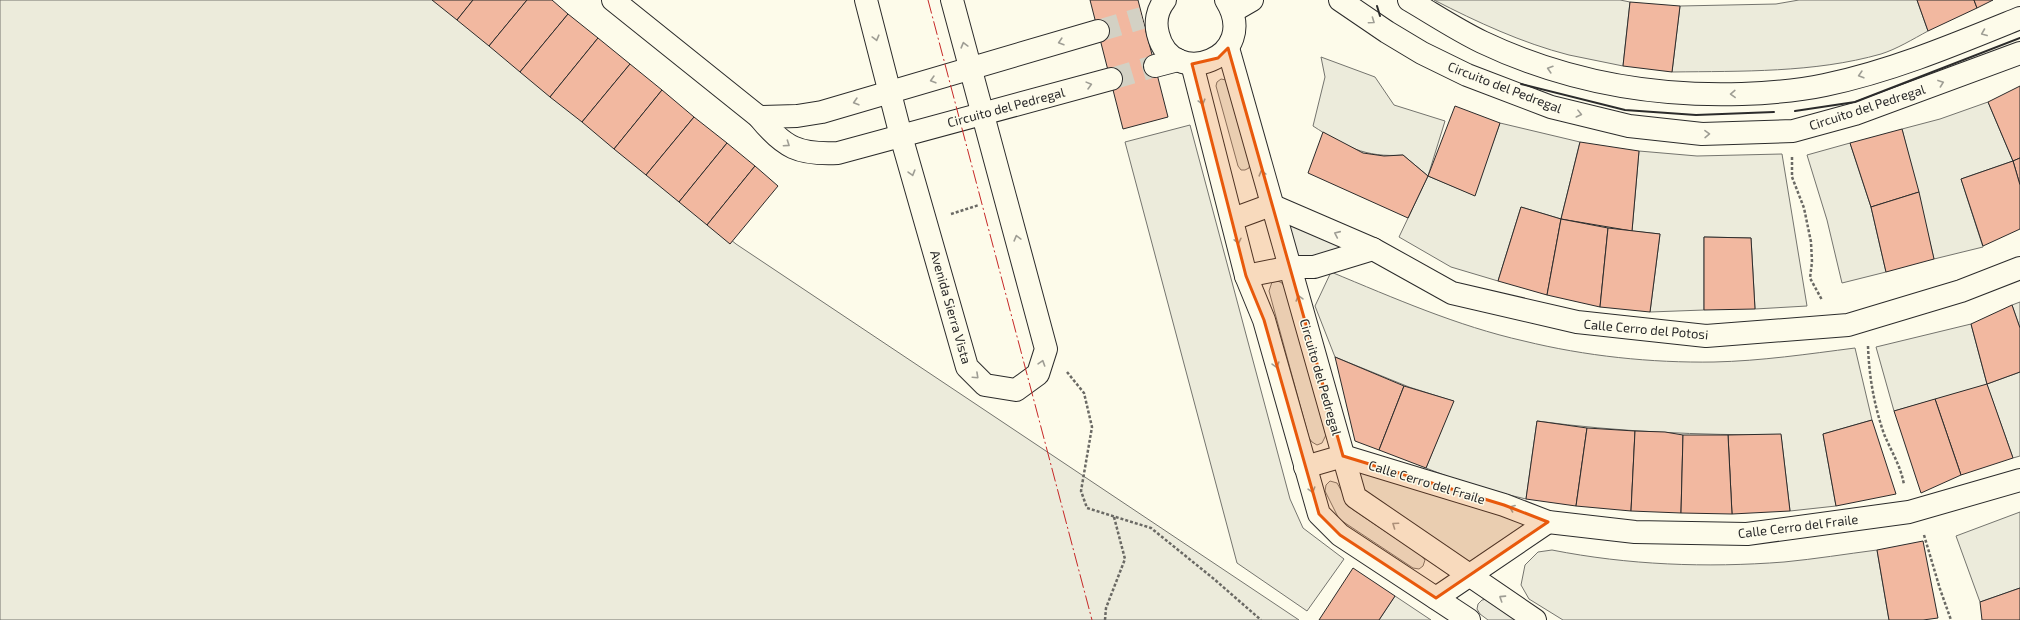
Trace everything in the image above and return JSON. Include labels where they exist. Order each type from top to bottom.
[{"type":"street","name":"Circuito del Pedregal","points":[[613,0],[759,117],[774,135],[793,148],[815,154],[838,153],[1111,79]]},
{"type":"street","name":"Avenida Sierra Vista","points":[[866,0],[891,92],[901,136],[967,367],[985,384],[1016,390],[1038,374],[1046,349]]},
{"type":"street","points":[[952,0],[1046,349]]},
{"type":"street","points":[[1155,66],[1185,62],[1205,63],[1218,58],[1228,48],[1234,36],[1236,24],[1230,6],[1252,0]]},
{"type":"street","points":[[1409,0],[1481,42],[1545,68],[1599,83],[1699,95],[1784,92],[1826,85],[1922,57],[2020,18]]},
{"type":"street","name":"Circuito del Pedregal","points":[[1347,2],[1399,39],[1467,75],[1550,107],[1629,126],[1702,134],[1793,131],[1855,114],[2020,53]]},
{"type":"street","points":[[1158,7],[1156,28],[1159,41],[1167,52],[1185,62],[1233,219],[1246,276],[1264,320],[1319,514],[1340,535],[1469,620]]},
{"type":"street","points":[[759,117],[797,116],[822,112],[1098,31]]},
{"type":"street","name":"Circuito del Pedregal","points":[[1228,48],[1271,205],[1355,497],[1535,620]]},
{"type":"street","points":[[1233,219],[1271,205]]},
{"type":"street","name":"Calle Cerro del Potosi","points":[[1271,205],[1373,249],[1452,293],[1577,322],[1706,336],[1848,325],[1961,292],[2020,268]]},
{"type":"street","points":[[1246,276],[1290,267],[1314,267],[1373,249]]},
{"type":"street","points":[[1305,467],[1343,456]]},
{"type":"street","name":"Calle Cerro del Fraile","points":[[1343,456],[1504,505],[1548,522],[1635,532],[1747,534],[1909,512],[2020,480]]},
{"type":"street","points":[[1436,598],[1470,577],[1548,522]]},
{"type":"path","points":[[1793,131],[1792,177],[1804,208],[1811,242],[1812,262],[1810,278],[1824,304],[1848,325],[1868,346],[1868,365],[1874,403],[1885,435],[1902,472],[1909,512],[1927,538],[1940,589],[1951,620]]},
{"type":"path","points":[[926,222],[1006,197]]},
{"type":"path","points":[[1046,349],[1082,389],[1089,409],[1092,427],[1081,491],[1087,508],[1151,528],[1214,579],[1261,620]]},
{"type":"path","points":[[1105,620],[1106,608],[1125,559],[1114,517]]},
{"type":"highlighted area","points":[[1228,48],[1343,456],[1504,505],[1548,522],[1436,598],[1340,535],[1319,514],[1264,320],[1246,276],[1192,64],[1218,58]]},
{"type":"shaded area","points":[[0,0],[441,0],[736,244],[1299,620],[0,620]]},
{"type":"shaded area","points":[[1434,0],[1620,0],[1630,2],[1623,66],[1551,50],[1483,24]]},
{"type":"shaded area","points":[[1799,0],[1917,0],[1928,31],[1887,52],[1830,65],[1778,70],[1672,72],[1680,6],[1776,4]]},
{"type":"shaded area","points":[[1321,57],[1375,77],[1394,105],[1445,121],[1428,176],[1403,155],[1377,155],[1355,149],[1345,145],[1313,126],[1325,77]]},
{"type":"shaded area","points":[[1221,79],[1226,80],[1250,163],[1249,168],[1245,170],[1241,170],[1238,166],[1216,86],[1217,82]]},
{"type":"shaded area","points":[[1988,102],[2013,161],[1961,179],[1983,247],[1934,259],[1902,129],[1940,119]]},
{"type":"shaded area","points":[[1500,123],[1580,142],[1561,219],[1521,207],[1498,281],[1451,267],[1399,237],[1428,176],[1474,195]]},
{"type":"shaded area","points":[[1190,125],[1290,499],[1303,528],[1344,559],[1307,611],[1237,563],[1125,142]]},
{"type":"shaded area","points":[[1850,143],[1871,207],[1886,272],[1842,283],[1827,220],[1807,155]]},
{"type":"shaded area","points":[[1639,151],[1697,156],[1782,154],[1807,306],[1755,309],[1751,238],[1704,237],[1704,310],[1650,312],[1660,234],[1632,231]]},
{"type":"shaded area","points":[[1273,207],[1371,249],[1291,265]]},
{"type":"shaded area","points":[[1331,272],[1426,311],[1474,328],[1571,351],[1618,358],[1714,362],[1767,359],[1855,348],[1872,420],[1823,434],[1836,506],[1790,511],[1781,435],[1659,432],[1598,428],[1537,421],[1526,499],[1472,486],[1426,468],[1453,401],[1409,387],[1335,357],[1315,306]]},
{"type":"shaded area","points":[[1278,281],[1282,283],[1285,288],[1326,435],[1322,443],[1317,445],[1309,438],[1269,291],[1272,282]]},
{"type":"shaded area","points":[[2020,302],[2020,328],[2012,305]]},
{"type":"shaded area","points":[[1971,324],[1987,384],[2020,372],[2020,456],[2013,458],[1987,385],[1894,411],[1876,347]]},
{"type":"shaded area","points":[[1344,457],[1544,521],[1467,572],[1357,498]]},
{"type":"shaded area","points":[[1330,481],[1337,483],[1352,509],[1422,556],[1425,560],[1423,566],[1419,569],[1413,568],[1339,519],[1325,491],[1326,485]]},
{"type":"shaded area","points":[[2020,512],[2020,588],[1980,602],[1956,536]]},
{"type":"shaded area","points":[[1552,550],[1638,562],[1726,565],[1784,562],[1877,550],[1889,620],[1563,620],[1529,599],[1521,585],[1525,565],[1538,552]]},
{"type":"shaded area","points":[[1395,596],[1431,620],[1379,620]]},
{"type":"shaded area","points":[[1487,599],[1518,620],[1488,620],[1480,614],[1477,609],[1478,604],[1482,600]]},
{"type":"building","points":[[432,0],[473,0],[457,20]]},
{"type":"building","points":[[473,0],[527,0],[489,46],[457,20]]},
{"type":"building","points":[[527,0],[552,0],[568,14],[520,72],[489,46]]},
{"type":"building","points":[[1090,0],[1138,0],[1168,117],[1123,129]]},
{"type":"building","points":[[1917,0],[1974,0],[1977,8],[1928,31]]},
{"type":"building","points":[[1974,0],[1993,0],[1977,8]]},
{"type":"building","points":[[1630,2],[1680,6],[1672,72],[1623,66]]},
{"type":"building","points":[[568,14],[598,38],[550,97],[520,72]]},
{"type":"building","points":[[598,38],[630,64],[582,122],[550,97]]},
{"type":"building","points":[[630,64],[662,90],[614,149],[582,122]]},
{"type":"building","points":[[2020,86],[2020,158],[2013,161],[1988,102]]},
{"type":"building","points":[[662,90],[694,117],[646,175],[614,149]]},
{"type":"building","points":[[1455,106],[1500,123],[1475,196],[1428,176]]},
{"type":"building","points":[[694,117],[727,143],[679,202],[646,175]]},
{"type":"building","points":[[1902,129],[1919,192],[1871,207],[1850,143]]},
{"type":"building","points":[[1323,132],[1363,153],[1384,156],[1403,155],[1428,176],[1408,218],[1308,173]]},
{"type":"building","points":[[1580,142],[1639,151],[1632,231],[1561,219]]},
{"type":"building","points":[[727,143],[755,166],[707,225],[679,202]]},
{"type":"building","points":[[2020,158],[2020,185],[2013,161]]},
{"type":"building","points":[[2013,161],[2020,185],[2020,229],[1983,246],[1961,179]]},
{"type":"building","points":[[755,166],[778,186],[730,244],[707,225]]},
{"type":"building","points":[[1919,192],[1934,259],[1886,272],[1871,207]]},
{"type":"building","points":[[1521,207],[1561,219],[1547,295],[1498,281]]},
{"type":"building","points":[[1561,219],[1608,228],[1600,307],[1547,295]]},
{"type":"building","points":[[1608,228],[1660,234],[1650,312],[1600,307]]},
{"type":"building","points":[[1704,237],[1751,238],[1755,309],[1704,310]]},
{"type":"building","points":[[2012,305],[2020,328],[2020,372],[1987,384],[1971,324]]},
{"type":"building","points":[[1335,357],[1404,386],[1379,450],[1355,441]]},
{"type":"building","points":[[1987,384],[2013,458],[1961,475],[1935,399]]},
{"type":"building","points":[[1404,386],[1454,401],[1426,468],[1379,450]]},
{"type":"building","points":[[1935,399],[1961,475],[1921,493],[1894,411]]},
{"type":"building","points":[[1872,420],[1896,494],[1836,506],[1823,434]]},
{"type":"building","points":[[1537,421],[1587,428],[1576,506],[1526,499]]},
{"type":"building","points":[[1587,428],[1635,431],[1631,511],[1576,506]]},
{"type":"building","points":[[1635,431],[1665,432],[1683,435],[1681,513],[1631,511]]},
{"type":"building","points":[[1781,434],[1790,511],[1732,514],[1728,435]]},
{"type":"building","points":[[1683,435],[1728,435],[1732,514],[1681,513]]},
{"type":"building","points":[[1923,541],[1938,618],[1923,620],[1889,620],[1877,550]]},
{"type":"building","points":[[1353,568],[1395,596],[1379,620],[1319,620]]},
{"type":"building","points":[[2020,588],[2020,620],[1982,620],[1980,602]]},
{"type":"tunnel","points":[[1098,31],[1142,18]]},
{"type":"tunnel","points":[[1111,79],[1155,66]]},
{"type":"wall","points":[[1377,6],[1380,16]]},
{"type":"wall","points":[[1795,111],[1855,102],[2020,38]]},
{"type":"wall","points":[[1521,84],[1625,110],[1696,115],[1774,112]]},
{"type":"power","points":[[928,0],[1092,620]]}]
